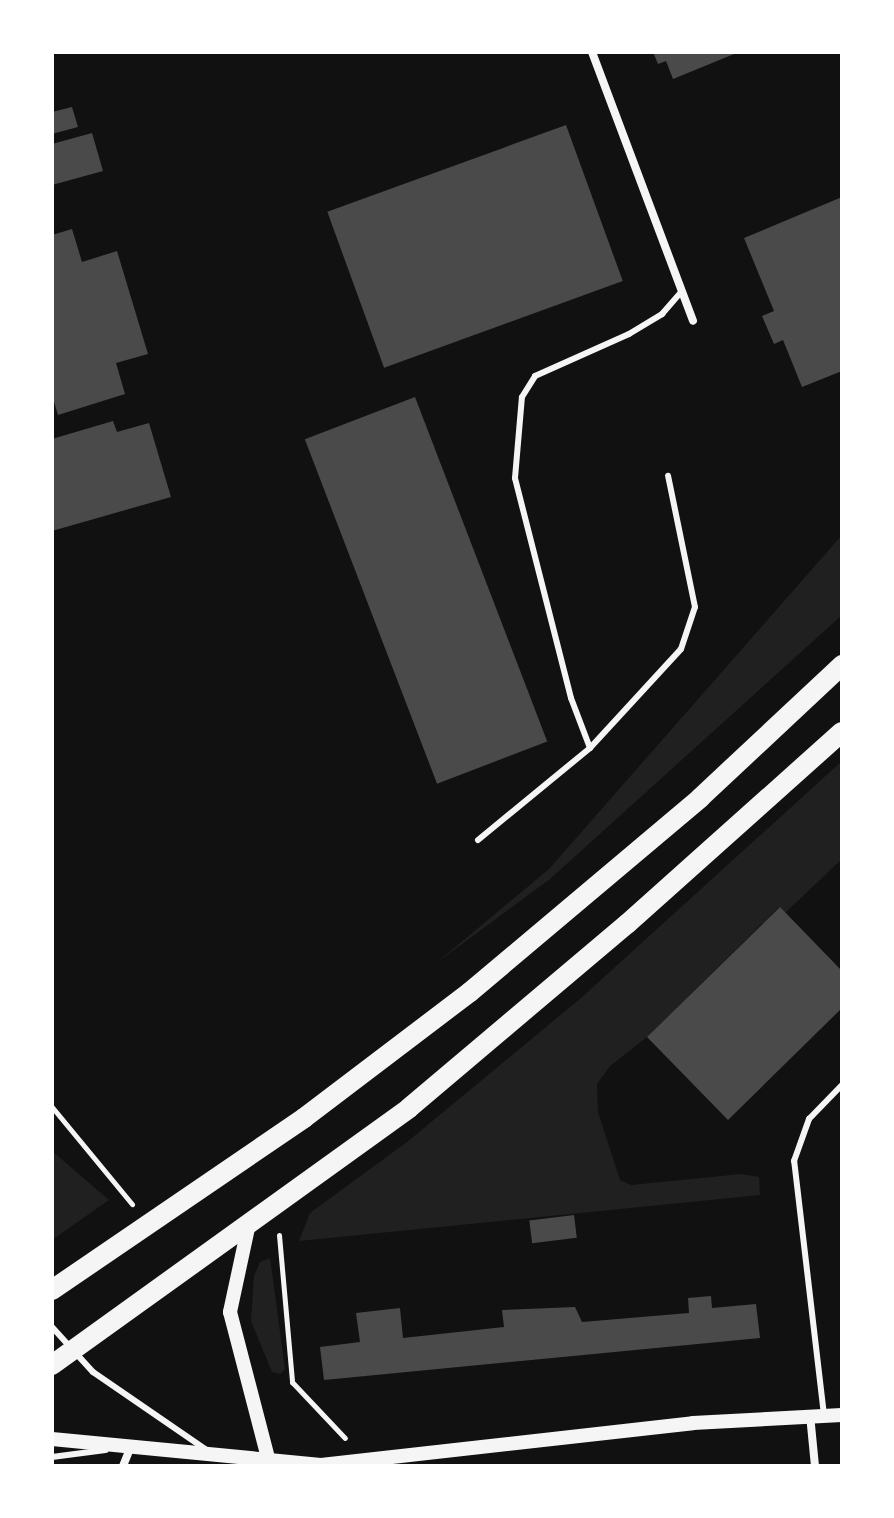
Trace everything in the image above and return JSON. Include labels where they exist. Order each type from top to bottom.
[{"type":"main road","points":[[52,1290],[304,1118],[470,992],[700,798],[842,665]]},
{"type":"main road","points":[[52,1365],[248,1228],[409,1108],[627,924],[842,732]]},
{"type":"street","points":[[592,52],[693,321]]},
{"type":"street","points":[[248,1228],[230,1312],[272,1463]]},
{"type":"street","points":[[52,1439],[124,1449],[209,1452],[272,1463],[348,1465],[416,1461],[817,1415],[842,1415]]},
{"type":"street","points":[[815,1466],[817,1415]]},
{"type":"street","points":[[123,1466],[124,1449]]},
{"type":"lane","points":[[590,748],[555,640],[515,478],[522,397],[535,376],[640,327],[662,314],[682,291]]},
{"type":"lane","points":[[478,840],[590,748],[681,649],[695,607],[668,476]]},
{"type":"lane","points":[[817,1415],[794,1161],[809,1119],[842,1085]]},
{"type":"lane","points":[[52,1327],[72,1351],[117,1391],[209,1452]]},
{"type":"lane","points":[[52,1457],[124,1449]]},
{"type":"path","points":[[52,1107],[132,1205]]},
{"type":"path","points":[[121,1213],[144,1197]]},
{"type":"path","points":[[287,1227],[279,1236],[292,1382],[344,1434],[348,1465]]},
{"type":"shaded area","points":[[842,535],[842,615],[550,879],[435,964],[549,869]]},
{"type":"shaded area","points":[[842,761],[842,859],[785,913],[779,907],[647,1037],[610,1066],[597,1084],[598,1112],[620,1180],[631,1185],[741,1174],[759,1177],[760,1195],[299,1241],[310,1213],[407,1142],[581,998]]},
{"type":"shaded area","points":[[52,1151],[109,1200],[52,1240]]},
{"type":"shaded area","points":[[270,1258],[285,1369],[280,1374],[272,1372],[251,1321],[254,1276],[260,1262]]},
{"type":"building","points":[[653,52],[739,52],[673,79],[666,61],[658,64]]},
{"type":"building","points":[[72,107],[78,127],[52,134],[52,112]]},
{"type":"building","points":[[566,125],[623,281],[384,368],[327,212]]},
{"type":"building","points":[[92,133],[103,171],[52,185],[52,144]]},
{"type":"building","points":[[842,197],[842,371],[802,387],[783,340],[774,344],[762,316],[774,311],[744,238]]},
{"type":"building","points":[[72,229],[82,262],[117,251],[148,354],[116,363],[125,394],[58,415],[52,395],[52,235]]},
{"type":"building","points":[[415,397],[547,741],[437,784],[305,439]]},
{"type":"building","points":[[113,421],[117,432],[149,423],[171,497],[52,531],[52,439]]},
{"type":"building","points":[[780,907],[842,971],[842,1008],[728,1120],[647,1037]]},
{"type":"building","points":[[574,1215],[577,1238],[532,1243],[529,1220]]},
{"type":"building","points":[[711,1296],[712,1308],[756,1304],[760,1338],[324,1380],[320,1347],[360,1342],[356,1313],[400,1308],[403,1338],[504,1327],[502,1310],[575,1307],[582,1322],[689,1313],[688,1298]]}]
